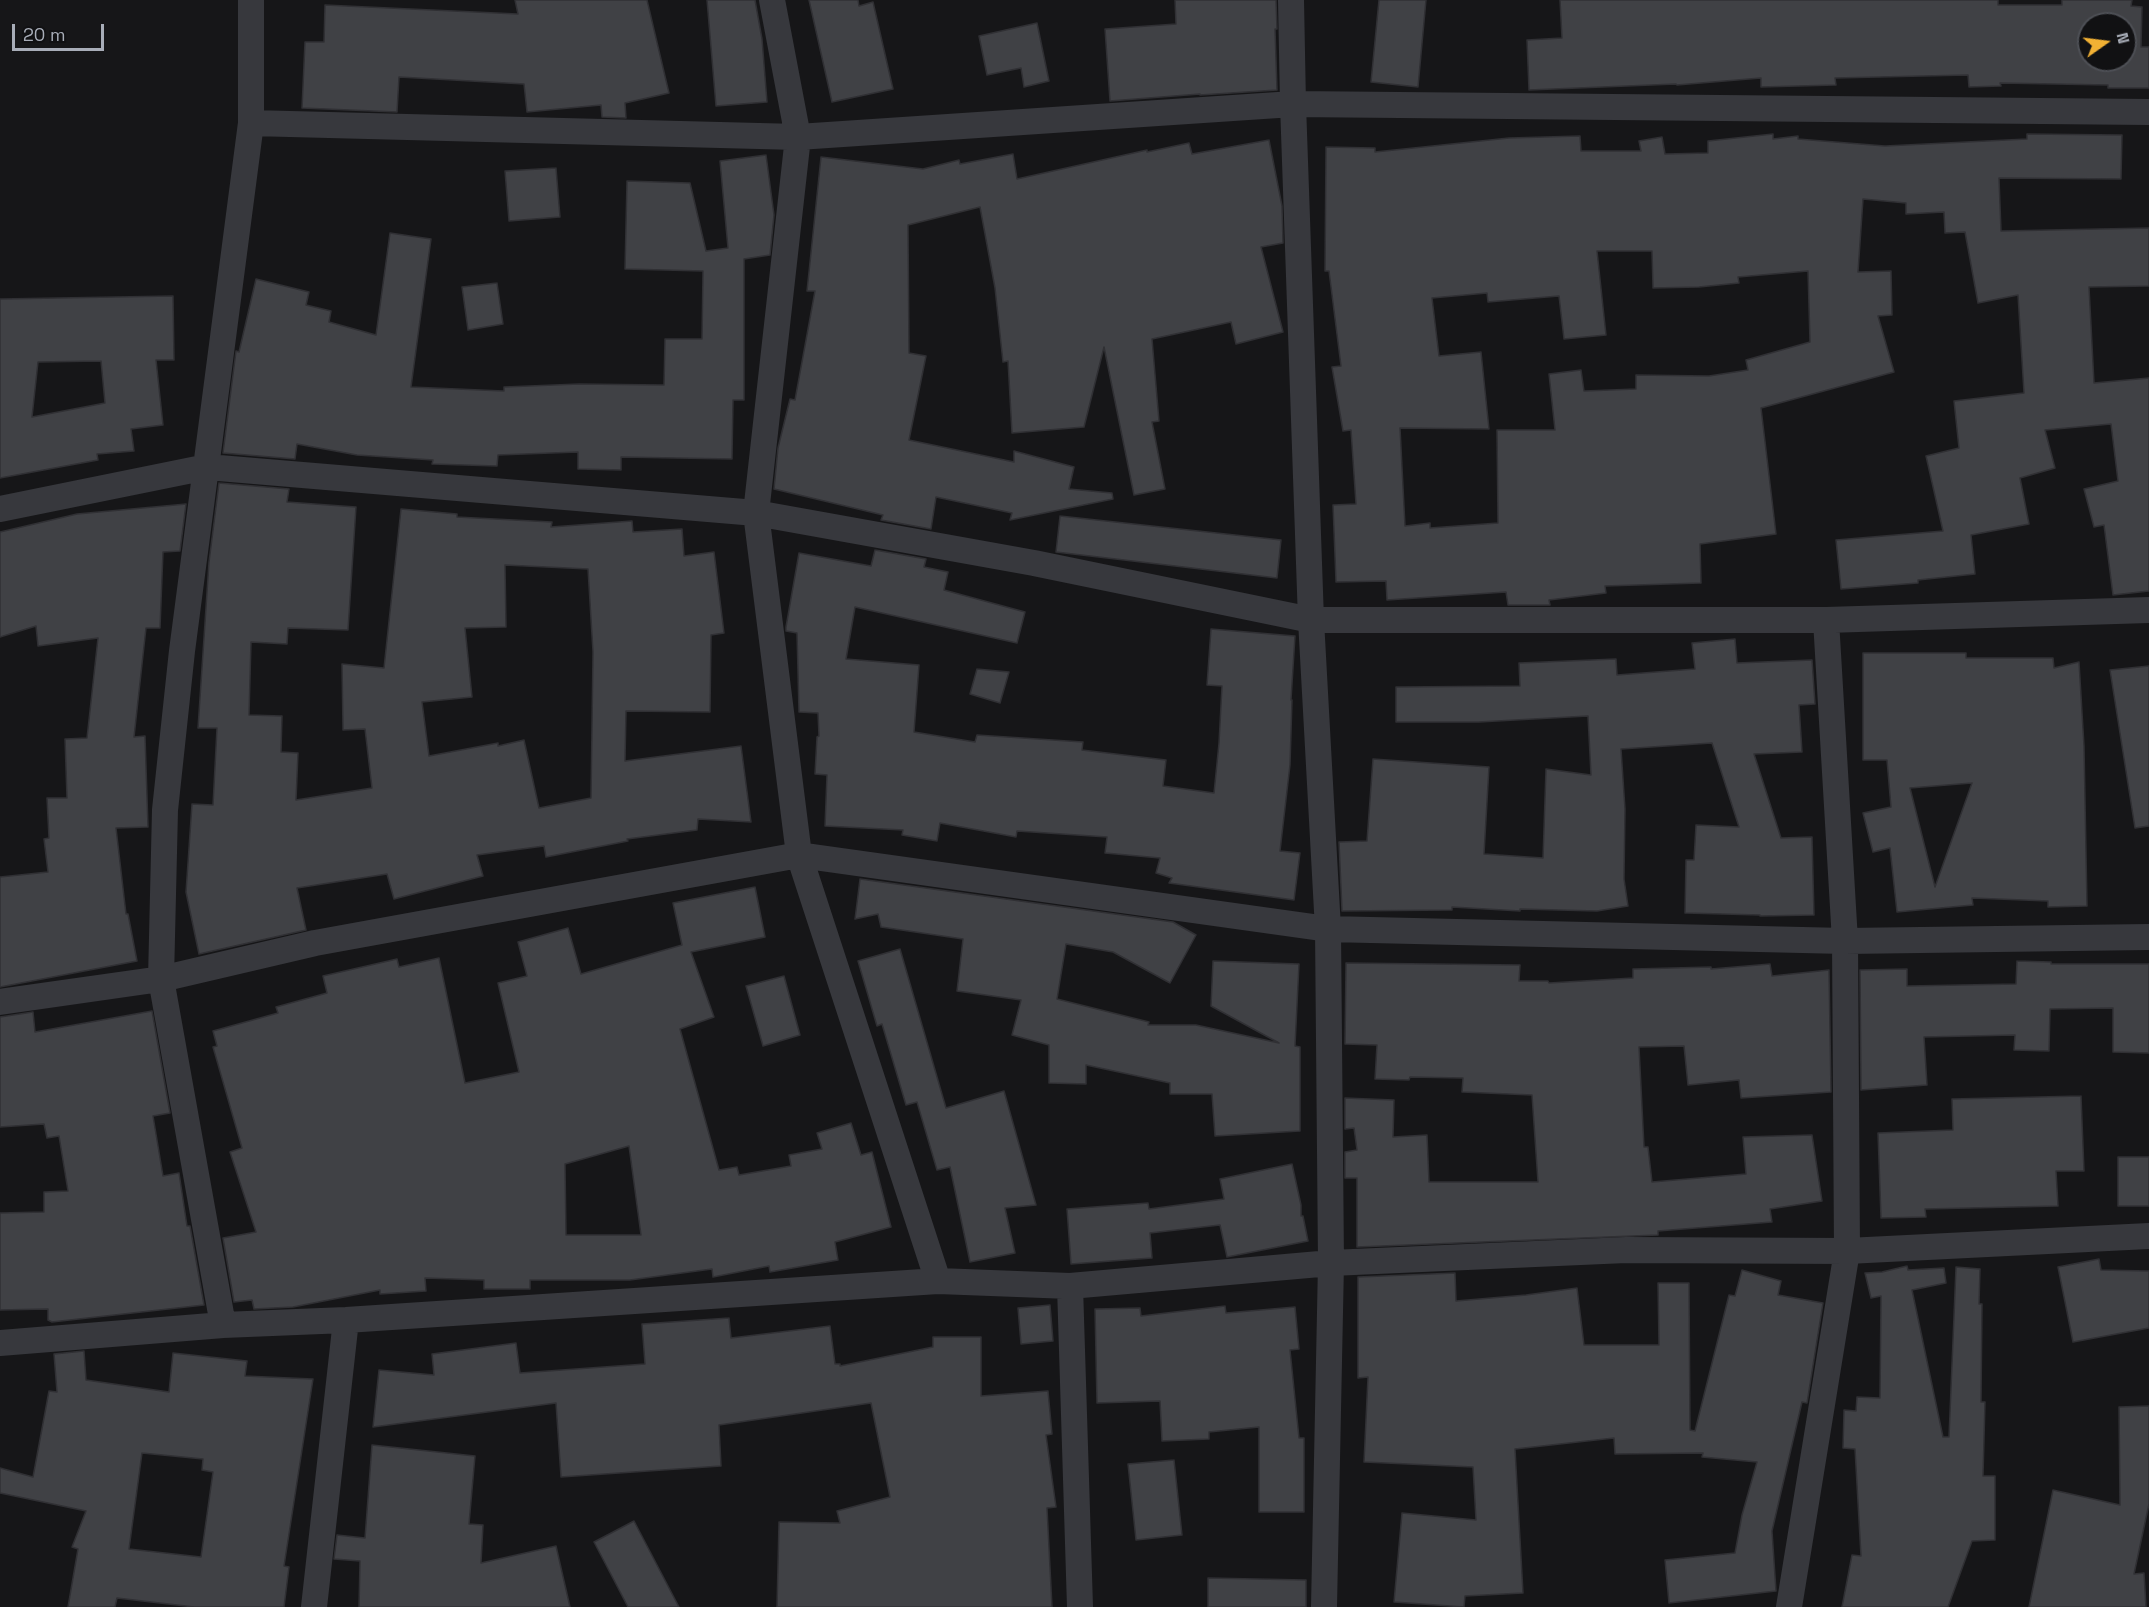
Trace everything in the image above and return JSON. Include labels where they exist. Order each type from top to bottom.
[{"type":"street","points":[[223,1325],[161,978],[165,810],[182,651],[251,123],[251,0]]},
{"type":"street","points":[[772,0],[798,137],[756,513],[798,855],[938,1281]]},
{"type":"street","points":[[1292,0],[1293,104],[1311,620],[1328,929],[1331,1263],[1324,1607]]},
{"type":"street","points":[[251,123],[798,137],[1293,104],[2149,111]]},
{"type":"street","points":[[0,509],[207,467],[756,513],[1034,563],[1311,620],[1826,620],[2149,610]]},
{"type":"street","points":[[1789,1607],[1847,1251],[1845,941],[1826,620]]},
{"type":"street","points":[[0,1002],[161,978],[315,943],[798,855],[1328,929],[1845,941],[2149,937]]},
{"type":"street","points":[[0,1343],[223,1325],[346,1320],[938,1281],[1070,1286],[1331,1263],[1626,1250],[1847,1251],[2149,1236]]},
{"type":"street","points":[[1070,1286],[1080,1607]]},
{"type":"street","points":[[314,1607],[346,1320]]},
{"type":"building","points":[[515,0],[647,0],[669,93],[625,103],[626,118],[602,117],[601,105],[527,112],[524,84],[399,77],[397,112],[302,108],[305,42],[324,42],[325,5],[518,14]]},
{"type":"building","points":[[707,0],[755,0],[762,39],[767,102],[716,106]]},
{"type":"building","points":[[809,0],[858,0],[859,6],[873,2],[893,89],[832,102]]},
{"type":"building","points":[[1175,0],[1276,0],[1277,90],[1110,101],[1105,29],[1176,24]]},
{"type":"building","points":[[1379,0],[1426,0],[1418,87],[1371,82]]},
{"type":"building","points":[[1560,0],[1998,0],[1998,5],[2062,5],[2062,0],[2132,0],[2131,6],[2142,7],[2141,47],[2149,47],[2149,88],[2000,83],[2001,86],[1969,87],[1968,75],[1835,78],[1836,85],[1761,87],[1761,78],[1677,85],[1529,90],[1527,40],[1562,38]]},
{"type":"building","points":[[1037,23],[1049,81],[1024,87],[1021,68],[987,75],[979,36]]},
{"type":"building","points":[[1773,134],[1773,139],[1798,136],[1798,139],[1885,146],[2027,139],[2027,134],[2122,135],[2121,179],[1999,178],[2001,231],[2149,228],[2149,286],[2089,287],[2094,383],[2149,378],[2149,591],[2113,595],[2104,525],[2094,527],[2084,489],[2118,481],[2111,424],[2045,430],[2055,468],[2020,478],[2029,524],[1971,535],[1975,574],[1918,580],[1918,583],[1841,589],[1836,540],[1943,531],[1926,456],[1959,448],[1954,401],[2024,393],[2018,295],[1978,303],[1965,232],[1945,233],[1944,212],[1906,214],[1906,203],[1863,199],[1858,272],[1891,271],[1892,315],[1878,316],[1894,372],[1761,408],[1776,534],[1700,544],[1701,583],[1605,586],[1606,593],[1549,600],[1550,605],[1508,605],[1506,592],[1387,600],[1386,581],[1336,582],[1333,505],[1356,504],[1351,430],[1343,431],[1332,367],[1341,366],[1329,271],[1325,271],[1326,147],[1375,148],[1375,152],[1509,138],[1580,136],[1581,151],[1641,151],[1639,141],[1662,137],[1665,154],[1708,153],[1708,141]],"holes":[[[1597,251],[1652,251],[1653,288],[1739,283],[1738,277],[1808,271],[1810,342],[1746,360],[1748,370],[1709,376],[1636,375],[1636,389],[1584,391],[1581,370],[1549,374],[1555,430],[1497,430],[1498,523],[1430,528],[1430,523],[1405,526],[1400,428],[1489,429],[1481,352],[1439,356],[1432,298],[1487,293],[1488,302],[1559,296],[1564,339],[1606,335]]]},
{"type":"building","points":[[1269,140],[1282,206],[1283,243],[1261,247],[1283,332],[1236,344],[1231,322],[1152,339],[1159,421],[1152,422],[1165,489],[1134,495],[1104,347],[1084,427],[1012,433],[1008,361],[1003,362],[995,288],[980,207],[908,225],[909,353],[926,356],[909,440],[1014,462],[1014,451],[1074,467],[1069,489],[1112,493],[1113,499],[1010,520],[1012,513],[936,497],[931,529],[881,520],[883,515],[774,489],[778,448],[790,399],[795,400],[815,291],[807,291],[821,157],[923,169],[959,160],[960,164],[1013,154],[1017,179],[1189,143],[1192,154]]},
{"type":"building","points":[[766,155],[774,215],[770,255],[744,259],[744,400],[733,400],[732,459],[621,457],[621,470],[578,469],[578,452],[498,455],[497,466],[432,464],[433,460],[357,455],[297,444],[295,459],[223,453],[236,351],[239,352],[256,279],[309,292],[306,305],[331,311],[329,322],[376,335],[390,233],[431,239],[411,387],[504,391],[504,387],[579,384],[664,385],[665,339],[702,339],[703,271],[625,269],[627,181],[690,183],[706,251],[728,248],[720,161]]},
{"type":"building","points":[[556,168],[560,217],[509,221],[505,171]]},
{"type":"building","points":[[497,283],[503,324],[468,330],[462,287]]},
{"type":"building","points":[[173,296],[174,360],[156,360],[163,425],[131,429],[134,451],[97,454],[98,460],[0,478],[0,299]],"holes":[[[101,361],[105,403],[32,417],[38,362]]]},
{"type":"building","points":[[219,483],[289,489],[287,502],[356,507],[348,630],[288,628],[287,644],[251,642],[249,715],[282,716],[281,752],[298,753],[296,800],[372,788],[365,729],[343,730],[342,664],[384,668],[401,509],[457,514],[457,517],[552,522],[551,527],[632,521],[633,532],[682,529],[684,556],[714,552],[724,633],[711,635],[710,712],[626,711],[625,761],[741,746],[751,822],[698,819],[697,830],[627,839],[628,841],[546,857],[544,846],[477,855],[483,876],[394,899],[387,874],[297,888],[306,930],[199,954],[186,892],[192,804],[213,805],[217,728],[198,728],[209,562]],"holes":[[[505,565],[588,569],[593,652],[591,798],[539,808],[524,740],[429,756],[422,702],[472,697],[465,628],[506,627]]]},
{"type":"building","points":[[186,504],[180,551],[163,552],[160,628],[146,628],[134,737],[145,736],[148,827],[116,828],[126,914],[128,914],[137,961],[0,987],[0,877],[48,872],[44,839],[49,838],[47,798],[67,798],[65,739],[87,738],[98,638],[38,646],[36,626],[0,637],[0,532],[77,514]]},
{"type":"building","points":[[1060,516],[1281,540],[1277,578],[1056,552]]},
{"type":"building","points":[[875,550],[926,559],[924,567],[948,572],[944,590],[1025,612],[1017,643],[855,607],[846,659],[919,665],[914,732],[975,742],[977,735],[1083,742],[1082,750],[1166,760],[1163,786],[1214,793],[1222,686],[1207,685],[1211,629],[1295,636],[1290,765],[1280,851],[1300,853],[1294,900],[1169,883],[1172,878],[1156,873],[1160,858],[1105,853],[1107,837],[1017,831],[1016,837],[940,823],[937,841],[902,835],[903,830],[825,826],[827,775],[815,774],[817,737],[819,736],[818,713],[799,712],[797,633],[786,631],[799,553],[871,566]]},
{"type":"building","points":[[1735,639],[1737,663],[1812,660],[1815,704],[1799,705],[1802,752],[1754,754],[1781,838],[1812,837],[1814,915],[1760,916],[1685,913],[1686,860],[1694,860],[1696,825],[1739,827],[1712,743],[1621,749],[1625,809],[1624,879],[1628,906],[1597,911],[1520,909],[1520,911],[1452,907],[1452,910],[1342,911],[1339,842],[1367,841],[1373,759],[1489,767],[1484,854],[1543,858],[1546,769],[1591,775],[1588,716],[1479,722],[1396,722],[1396,687],[1520,686],[1519,663],[1616,659],[1617,675],[1695,669],[1692,643]]},
{"type":"building","points":[[1863,653],[1966,653],[1966,658],[2053,658],[2054,668],[2079,662],[2084,746],[2087,906],[2048,907],[2048,901],[1972,898],[1973,905],[1897,912],[1890,848],[1873,852],[1863,813],[1891,807],[1887,760],[1863,760]],"holes":[[[1972,783],[1935,887],[1910,788]]]},
{"type":"building","points":[[2149,666],[2149,826],[2135,828],[2110,670]]},
{"type":"building","points":[[977,669],[1009,672],[1000,703],[970,694]]},
{"type":"building","points":[[860,879],[1173,922],[1196,935],[1170,983],[1113,952],[1066,944],[1057,999],[1149,1022],[1148,1025],[1196,1025],[1279,1043],[1211,1006],[1213,961],[1299,964],[1295,1046],[1300,1047],[1300,1131],[1215,1136],[1212,1094],[1170,1094],[1170,1083],[1086,1065],[1086,1084],[1049,1083],[1049,1045],[1012,1035],[1021,1000],[957,991],[963,939],[881,927],[878,914],[855,919]]},
{"type":"building","points":[[755,887],[765,937],[691,952],[714,1017],[680,1029],[719,1170],[737,1167],[739,1175],[791,1166],[789,1155],[822,1149],[817,1133],[851,1123],[861,1155],[872,1152],[891,1227],[835,1242],[838,1260],[770,1272],[769,1266],[713,1277],[712,1269],[630,1280],[530,1280],[530,1289],[484,1289],[484,1280],[425,1278],[426,1291],[380,1294],[380,1290],[293,1307],[254,1309],[252,1300],[234,1302],[223,1238],[256,1232],[230,1152],[242,1148],[213,1047],[217,1046],[213,1031],[278,1013],[276,1007],[327,993],[323,976],[397,959],[399,967],[439,958],[465,1083],[519,1072],[498,983],[527,976],[518,942],[568,928],[581,974],[682,945],[673,903]],"holes":[[[629,1146],[641,1235],[566,1235],[565,1164]]]},
{"type":"building","points":[[900,949],[946,1108],[1004,1091],[1036,1205],[1005,1208],[1015,1253],[970,1262],[950,1167],[937,1170],[917,1102],[906,1105],[882,1024],[877,1026],[858,961]]},
{"type":"building","points":[[2017,961],[2051,962],[2051,964],[2149,964],[2149,1053],[2113,1052],[2113,1008],[2050,1009],[2049,1051],[2014,1050],[2015,1035],[1924,1037],[1927,1085],[1861,1090],[1860,970],[1907,969],[1907,986],[2016,984]]},
{"type":"building","points":[[1346,963],[1520,965],[1519,981],[1548,981],[1549,983],[1633,978],[1633,969],[1711,967],[1711,969],[1770,964],[1772,976],[1829,970],[1831,1092],[1741,1098],[1739,1080],[1688,1085],[1684,1046],[1639,1047],[1644,1147],[1648,1147],[1652,1182],[1746,1174],[1743,1137],[1812,1135],[1822,1201],[1770,1209],[1772,1222],[1658,1231],[1658,1235],[1357,1247],[1357,1178],[1345,1178],[1345,1152],[1357,1150],[1354,1128],[1345,1129],[1345,1098],[1394,1100],[1393,1137],[1427,1135],[1429,1182],[1538,1182],[1532,1095],[1462,1092],[1463,1078],[1375,1079],[1377,1045],[1345,1044]]},
{"type":"building","points":[[784,976],[800,1035],[763,1046],[746,986]]},
{"type":"building","points":[[152,1011],[170,1113],[153,1116],[163,1176],[179,1173],[187,1226],[190,1226],[204,1305],[52,1322],[48,1320],[48,1309],[0,1310],[0,1213],[44,1212],[44,1192],[68,1191],[59,1136],[47,1138],[44,1124],[0,1127],[0,1017],[33,1012],[35,1032]]},
{"type":"building","points":[[2081,1096],[2084,1171],[2056,1171],[2058,1206],[1925,1209],[1926,1217],[1881,1218],[1878,1133],[1953,1130],[1952,1099]]},
{"type":"building","points":[[2118,1157],[2149,1157],[2149,1206],[2118,1206]]},
{"type":"building","points":[[1292,1164],[1308,1241],[1227,1257],[1220,1225],[1150,1233],[1152,1258],[1071,1264],[1067,1209],[1148,1203],[1149,1209],[1224,1199],[1220,1179]]},
{"type":"building","points":[[2099,1259],[2101,1270],[2149,1271],[2149,1328],[2073,1342],[2058,1267]]},
{"type":"building","points":[[1907,1266],[1908,1270],[1944,1268],[1946,1283],[1912,1290],[1943,1437],[1949,1437],[1956,1267],[1980,1269],[1981,1402],[1985,1402],[1983,1476],[1995,1476],[1995,1540],[1972,1541],[1948,1607],[1842,1607],[1852,1555],[1861,1556],[1855,1449],[1843,1448],[1844,1410],[1856,1411],[1857,1397],[1880,1398],[1881,1296],[1871,1298],[1865,1273],[1882,1272]]},
{"type":"building","points":[[1742,1270],[1781,1281],[1778,1295],[1823,1303],[1807,1403],[1802,1402],[1772,1531],[1776,1591],[1669,1603],[1665,1560],[1735,1553],[1742,1515],[1757,1462],[1702,1457],[1703,1453],[1615,1454],[1614,1438],[1515,1449],[1523,1593],[1465,1596],[1464,1607],[1394,1602],[1402,1513],[1476,1520],[1473,1467],[1364,1462],[1368,1377],[1358,1378],[1358,1277],[1455,1273],[1456,1301],[1577,1288],[1584,1345],[1659,1345],[1658,1283],[1689,1283],[1690,1430],[1695,1431],[1729,1295],[1735,1296]]},
{"type":"building","points":[[1050,1305],[1053,1341],[1021,1344],[1018,1308]]},
{"type":"building","points":[[1225,1306],[1226,1313],[1295,1307],[1299,1349],[1290,1350],[1299,1438],[1304,1438],[1304,1512],[1259,1512],[1259,1427],[1209,1432],[1209,1439],[1162,1441],[1160,1401],[1097,1403],[1095,1309],[1140,1308],[1141,1316]]},
{"type":"building","points":[[729,1318],[731,1338],[830,1326],[835,1364],[840,1364],[840,1366],[933,1347],[933,1337],[981,1337],[981,1396],[1048,1391],[1052,1434],[1046,1435],[1056,1507],[1047,1508],[1052,1607],[777,1607],[779,1522],[840,1523],[837,1511],[890,1497],[871,1403],[719,1425],[721,1466],[561,1477],[556,1403],[373,1427],[379,1370],[434,1375],[432,1354],[516,1343],[520,1373],[645,1364],[642,1324]]},
{"type":"building","points":[[84,1351],[86,1380],[169,1392],[173,1353],[247,1361],[245,1376],[313,1379],[284,1566],[289,1567],[284,1607],[194,1607],[117,1598],[115,1607],[68,1607],[78,1549],[72,1547],[86,1511],[0,1493],[0,1468],[33,1477],[49,1391],[57,1392],[54,1354]],"holes":[[[142,1453],[203,1459],[202,1470],[213,1472],[201,1557],[129,1549]]]},
{"type":"building","points":[[2149,1406],[2149,1504],[2134,1574],[2144,1573],[2146,1607],[2029,1607],[2053,1490],[2120,1505],[2119,1407]]},
{"type":"building","points":[[372,1445],[475,1456],[469,1524],[483,1525],[481,1563],[556,1546],[570,1607],[359,1607],[360,1561],[334,1559],[337,1535],[365,1538]]},
{"type":"building","points":[[1174,1460],[1182,1535],[1136,1540],[1128,1464]]},
{"type":"building","points":[[634,1521],[679,1607],[628,1607],[594,1542]]},
{"type":"building","points":[[1208,1578],[1306,1580],[1306,1607],[1208,1607]]}]
